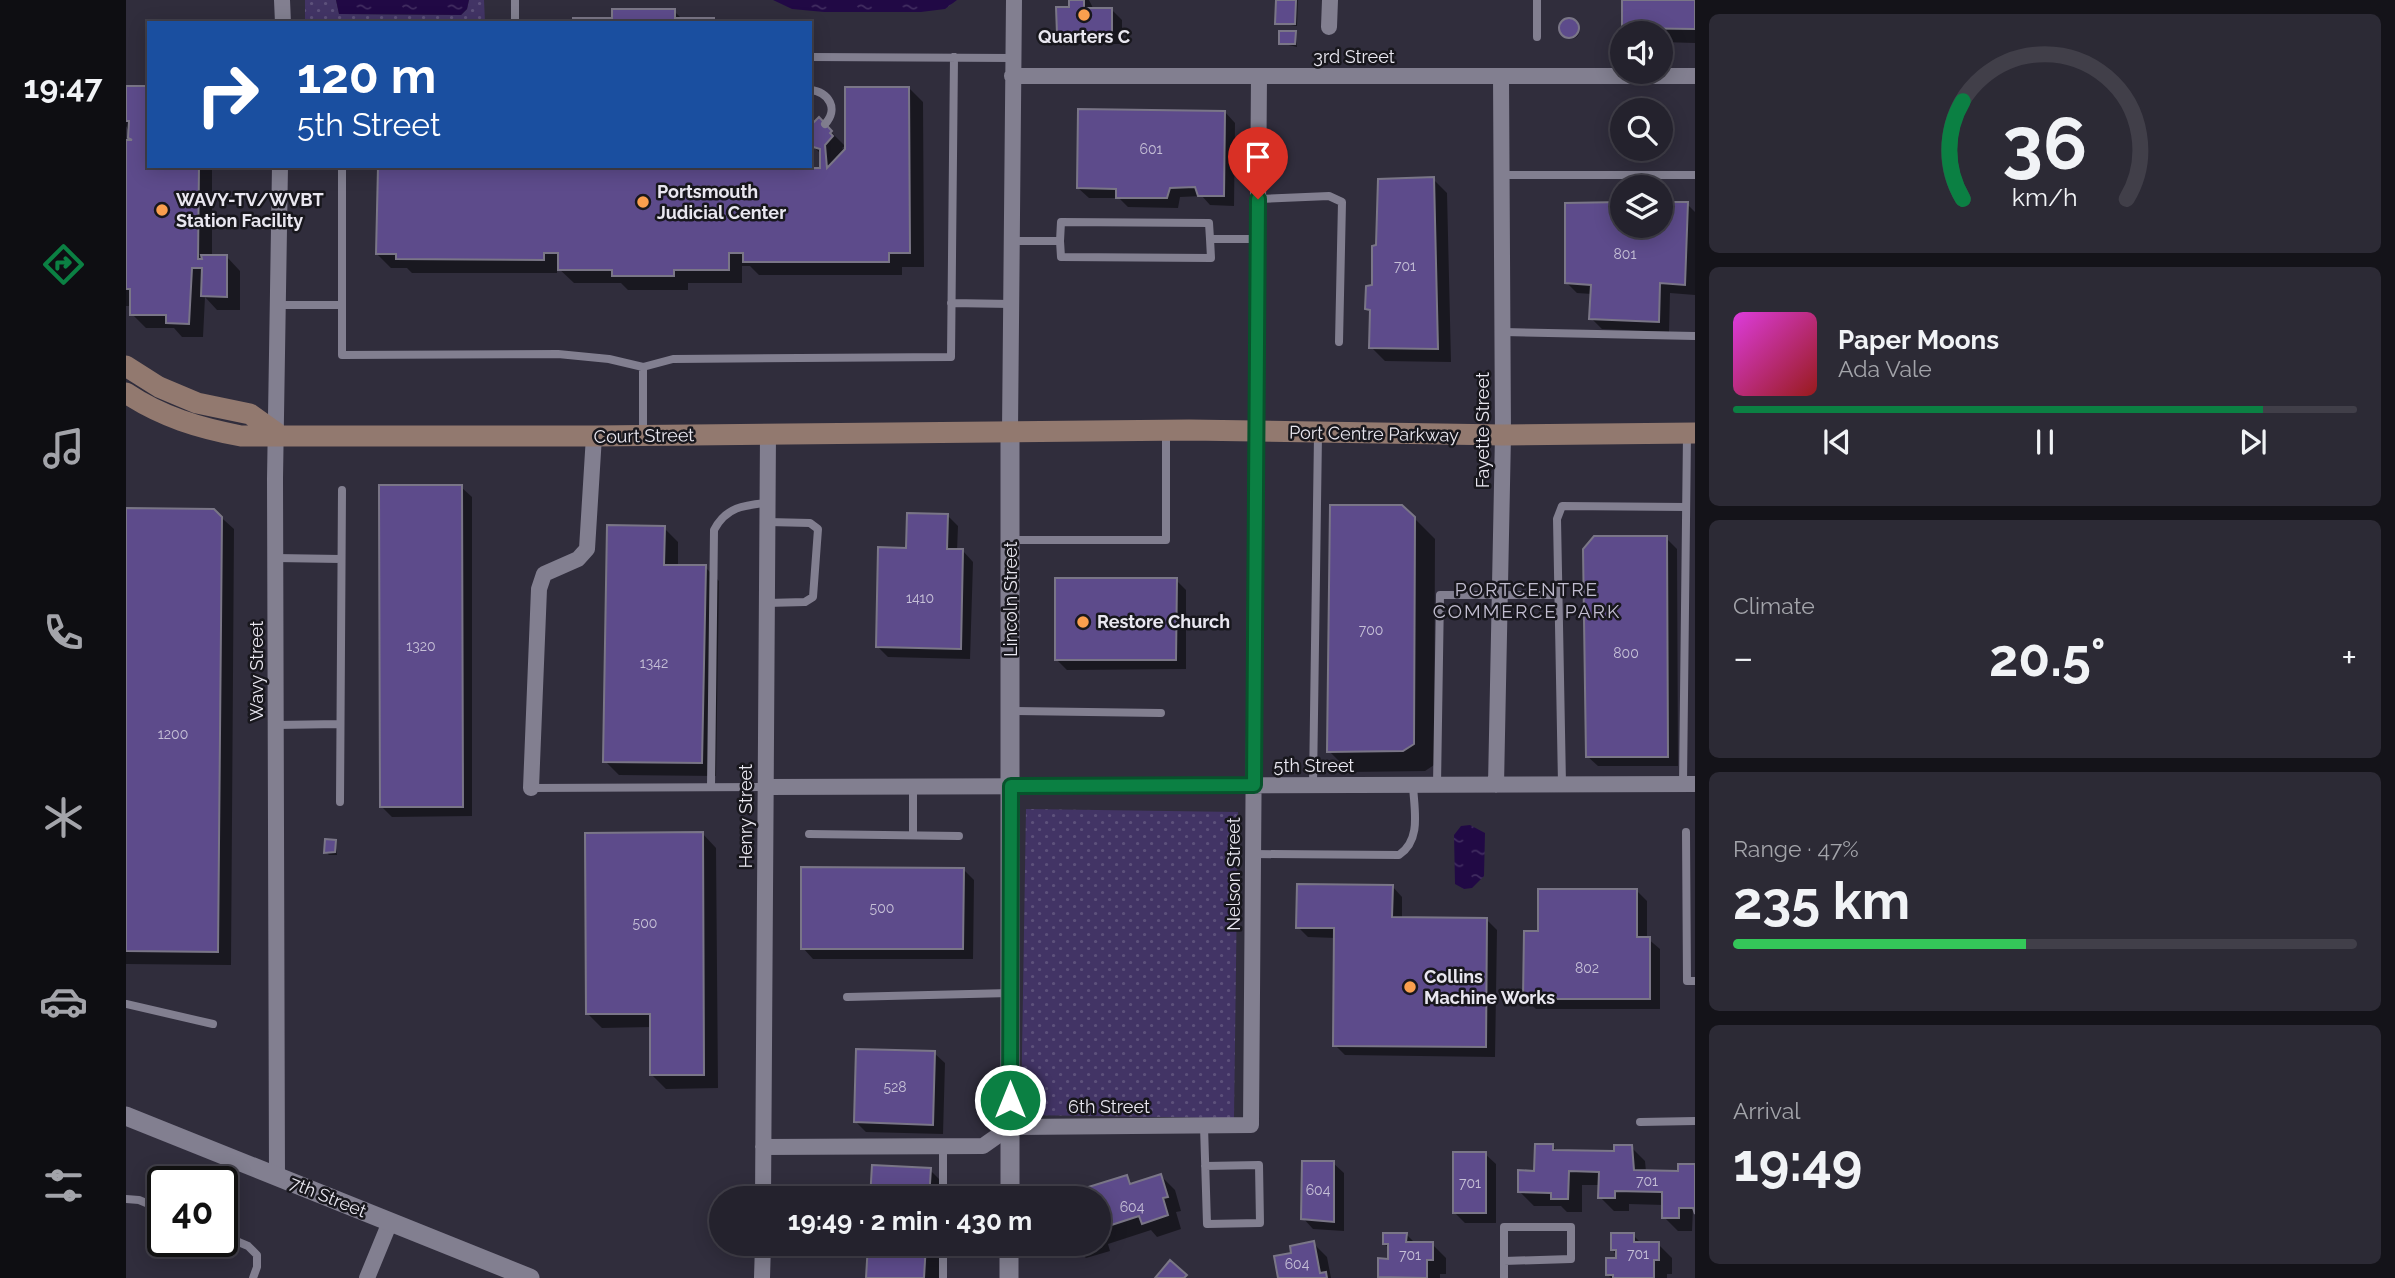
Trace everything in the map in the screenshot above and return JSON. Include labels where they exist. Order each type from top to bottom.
[{"type":"main road","points":[[126,366],[159,387],[197,403],[250,414],[278,434]]},
{"type":"main road","name":"Court Street","points":[[126,393],[154,411],[201,428],[241,436],[1010,432]]},
{"type":"main road","name":"Port Centre Parkway","points":[[1010,432],[1166,430],[1503,435],[1691,433]]},
{"type":"street","points":[[282,0],[282,21]]},
{"type":"street","name":"Lincoln Street","points":[[1010,1186],[1010,432],[1014,0]]},
{"type":"street","points":[[1329,27],[1330,0]]},
{"type":"street","name":"3rd Street","points":[[1012,76],[1695,76]]},
{"type":"street","name":"Nelson Street","points":[[1251,1125],[1259,76]]},
{"type":"street","name":"Fayette Street","points":[[1496,785],[1503,435],[1501,76]]},
{"type":"street","name":"Wavy Street","points":[[277,1177],[276,558],[280,168]]},
{"type":"street","name":"Henry Street","points":[[763,1186],[768,434]]},
{"type":"street","points":[[531,788],[539,589],[544,574],[578,559],[587,549],[594,436]]},
{"type":"street","name":"5th Street","points":[[766,787],[1689,784]]},
{"type":"street","name":"7th Street","points":[[126,1116],[530,1278]]},
{"type":"street","name":"6th Street","points":[[1010,1127],[1251,1125]]},
{"type":"street","points":[[763,1147],[983,1146],[1010,1127]]},
{"type":"street","points":[[367,1278],[390,1222]]},
{"type":"street","points":[[762,1278],[763,1256]]},
{"type":"street","points":[[1009,1256],[1009,1278]]},
{"type":"lane","points":[[515,21],[516,0]]},
{"type":"lane","points":[[1537,0],[1537,37]]},
{"type":"lane","points":[[812,57],[1012,58]]},
{"type":"lane","points":[[342,168],[342,355],[558,354],[574,358],[609,359],[643,367],[673,359],[951,357],[954,57]]},
{"type":"lane","points":[[812,91],[822,94],[833,107],[833,113],[825,124]]},
{"type":"lane","points":[[1502,174],[1695,176]]},
{"type":"lane","points":[[1258,199],[1329,196],[1342,202],[1339,342]]},
{"type":"lane","points":[[1061,222],[1209,223],[1211,258],[1061,257],[1060,241],[1061,222]]},
{"type":"lane","points":[[1210,239],[1258,239]]},
{"type":"lane","points":[[1012,241],[1060,241]]},
{"type":"lane","points":[[951,303],[1011,304]]},
{"type":"lane","points":[[278,305],[342,305]]},
{"type":"lane","points":[[1503,332],[1695,336]]},
{"type":"lane","points":[[643,367],[643,436]]},
{"type":"lane","points":[[1011,540],[1166,540],[1166,430]]},
{"type":"lane","points":[[1313,785],[1318,433]]},
{"type":"lane","points":[[1689,784],[1686,507],[1691,433]]},
{"type":"lane","points":[[340,802],[342,490]]},
{"type":"lane","points":[[711,787],[714,530],[727,513],[740,506],[768,503]]},
{"type":"lane","points":[[1562,784],[1557,519],[1562,506],[1686,507]]},
{"type":"lane","points":[[767,603],[811,601],[816,591],[818,529],[810,523],[768,522]]},
{"type":"lane","points":[[276,558],[341,559]]},
{"type":"lane","points":[[1437,785],[1440,595],[1558,595]]},
{"type":"lane","points":[[1011,711],[1161,713]]},
{"type":"lane","points":[[276,725],[340,723]]},
{"type":"lane","points":[[1253,854],[1399,855],[1409,848],[1414,836],[1413,785]]},
{"type":"lane","points":[[913,786],[914,835]]},
{"type":"lane","points":[[531,788],[766,787]]},
{"type":"lane","points":[[1686,832],[1687,981],[1695,981]]},
{"type":"lane","points":[[809,834],[959,836]]},
{"type":"lane","points":[[848,996],[1010,993]]},
{"type":"lane","points":[[126,1004],[212,1024]]},
{"type":"lane","points":[[1640,1122],[1695,1121]]},
{"type":"lane","points":[[1204,1126],[1205,1166],[1207,1224],[1260,1223],[1259,1165],[1205,1166]]},
{"type":"lane","points":[[943,1146],[943,1186]]},
{"type":"lane","points":[[126,1199],[147,1203]]},
{"type":"lane","points":[[1504,1261],[1571,1259],[1571,1227],[1504,1227],[1504,1261],[1504,1278]]},
{"type":"lane","points":[[238,1241],[248,1245],[257,1255],[253,1278]]},
{"type":"lane","points":[[943,1256],[943,1278]]},
{"type":"shaded area","points":[[305,0],[336,0],[339,14],[461,15],[467,9],[469,0],[484,0],[485,21],[305,21]]},
{"type":"shaded area","points":[[1026,809],[1238,812],[1234,1118],[1021,1115]]},
{"type":"water","points":[[336,0],[469,0],[467,9],[461,15],[339,14]]},
{"type":"water","points":[[773,0],[957,0],[945,9],[921,12],[824,12],[792,9]]},
{"type":"water","points":[[1470,825],[1485,833],[1484,876],[1472,888],[1464,889],[1455,884],[1454,835],[1461,826]]},
{"type":"building","name":"Quarters C","points":[[1069,0],[1084,0],[1084,8],[1112,8],[1112,34],[1057,34],[1056,7],[1069,7]]},
{"type":"building","points":[[1276,0],[1296,0],[1295,24],[1275,24]]},
{"type":"building","points":[[1622,0],[1695,0],[1695,29],[1673,29],[1673,21],[1622,21]]},
{"type":"building","points":[[612,9],[675,9],[675,18],[714,18],[714,21],[573,21],[573,18],[612,18]]},
{"type":"building","points":[[1569,18],[1576,21],[1579,28],[1576,35],[1569,38],[1562,35],[1559,28],[1562,21]]},
{"type":"building","points":[[1279,31],[1296,31],[1295,44],[1279,44]]},
{"type":"building","name":"WAVY-TV/WVBT Station Facility","points":[[126,86],[147,86],[147,168],[199,168],[198,259],[202,259],[201,255],[227,255],[227,297],[201,296],[202,268],[192,268],[189,324],[166,323],[166,315],[130,315],[130,289],[126,289],[126,140],[132,140],[128,138],[129,121],[126,121]]},
{"type":"building","name":"Portsmouth Judicial Center","points":[[845,87],[909,87],[910,253],[889,253],[889,262],[743,262],[743,253],[729,253],[729,270],[674,270],[674,276],[612,276],[612,270],[558,270],[558,253],[544,253],[544,260],[396,259],[396,254],[376,254],[378,168],[820,168],[820,149],[812,147],[812,124],[819,117],[832,131],[830,133],[833,136],[825,145],[827,168],[845,149]]},
{"type":"building","points":[[1078,109],[1225,111],[1224,196],[1198,196],[1195,187],[1170,188],[1167,198],[1116,198],[1116,189],[1077,188]]},
{"type":"building","points":[[1434,177],[1438,349],[1369,348],[1370,310],[1365,309],[1366,286],[1372,285],[1372,246],[1376,245],[1378,179]]},
{"type":"building","points":[[1610,202],[1610,238],[1673,238],[1673,202],[1688,202],[1685,285],[1660,283],[1659,322],[1589,319],[1591,285],[1565,283],[1565,203]]},
{"type":"building","points":[[379,485],[462,485],[463,807],[380,807]]},
{"type":"building","points":[[1330,505],[1402,505],[1415,517],[1414,744],[1403,751],[1327,752]]},
{"type":"building","points":[[126,508],[214,509],[222,517],[218,952],[126,951]]},
{"type":"building","points":[[907,513],[948,514],[947,549],[963,549],[961,649],[876,647],[878,547],[906,548]]},
{"type":"building","points":[[607,525],[665,526],[664,565],[706,565],[702,763],[603,762]]},
{"type":"building","points":[[1594,536],[1667,536],[1668,757],[1586,757],[1583,549]]},
{"type":"building","points":[[1055,578],[1177,578],[1176,660],[1055,660]]},
{"type":"building","points":[[703,832],[704,1075],[650,1075],[650,1014],[586,1014],[585,833]]},
{"type":"building","points":[[325,839],[336,840],[335,852],[324,853]]},
{"type":"building","points":[[801,867],[964,868],[963,949],[801,949]]},
{"type":"building","name":"Collins Machine Works","points":[[1297,884],[1393,885],[1392,917],[1487,918],[1486,1047],[1333,1046],[1334,928],[1296,928]]},
{"type":"building","points":[[1538,889],[1637,889],[1637,937],[1650,937],[1650,999],[1523,999],[1524,931],[1538,931]]},
{"type":"building","points":[[856,1049],[935,1051],[933,1125],[854,1122]]},
{"type":"building","points":[[1535,1144],[1553,1144],[1553,1150],[1614,1151],[1614,1145],[1632,1145],[1634,1170],[1678,1171],[1678,1164],[1695,1164],[1695,1214],[1693,1208],[1679,1208],[1679,1218],[1662,1218],[1662,1192],[1615,1191],[1615,1198],[1598,1198],[1599,1172],[1569,1171],[1568,1199],[1551,1199],[1551,1193],[1518,1192],[1518,1170],[1534,1171]]},
{"type":"building","points":[[1453,1152],[1486,1152],[1486,1213],[1453,1213]]},
{"type":"building","points":[[1302,1161],[1334,1161],[1334,1222],[1301,1219]]},
{"type":"building","points":[[872,1165],[931,1168],[930,1186],[871,1186]]},
{"type":"building","points":[[1161,1174],[1168,1197],[1163,1198],[1168,1215],[1142,1224],[1139,1216],[1111,1225],[1111,1186],[1092,1186],[1127,1175],[1130,1184]]},
{"type":"building","points":[[1383,1233],[1407,1233],[1406,1242],[1433,1242],[1433,1260],[1427,1260],[1427,1278],[1378,1277],[1378,1258],[1388,1259],[1388,1244],[1383,1244]]},
{"type":"building","points":[[1611,1233],[1634,1233],[1634,1242],[1659,1242],[1659,1260],[1654,1260],[1654,1278],[1613,1278],[1613,1275],[1606,1275],[1606,1258],[1616,1258],[1616,1250],[1611,1250]]},
{"type":"building","points":[[1314,1241],[1320,1273],[1326,1272],[1327,1278],[1278,1278],[1274,1256],[1291,1253],[1290,1246]]},
{"type":"building","points":[[867,1256],[925,1256],[924,1278],[866,1278]]},
{"type":"building","points":[[1170,1260],[1187,1275],[1184,1278],[1155,1278]]},
{"type":"place","name":"Quarters C","points":[[1084,15]]},
{"type":"place","name":"Portsmouth Judicial Center","points":[[643,202]]},
{"type":"place","name":"WAVY-TV/WVBT Station Facility","points":[[162,210]]},
{"type":"place","name":"Restore Church","points":[[1083,622]]},
{"type":"place","name":"Collins Machine Works","points":[[1410,987]]},
{"type":"district","name":"PORTCENTRE COMMERCE PARK","points":[[1527,600]]},
{"type":"route","points":[[1010,1100],[1011,786],[1254,785],[1258,199]]}]
